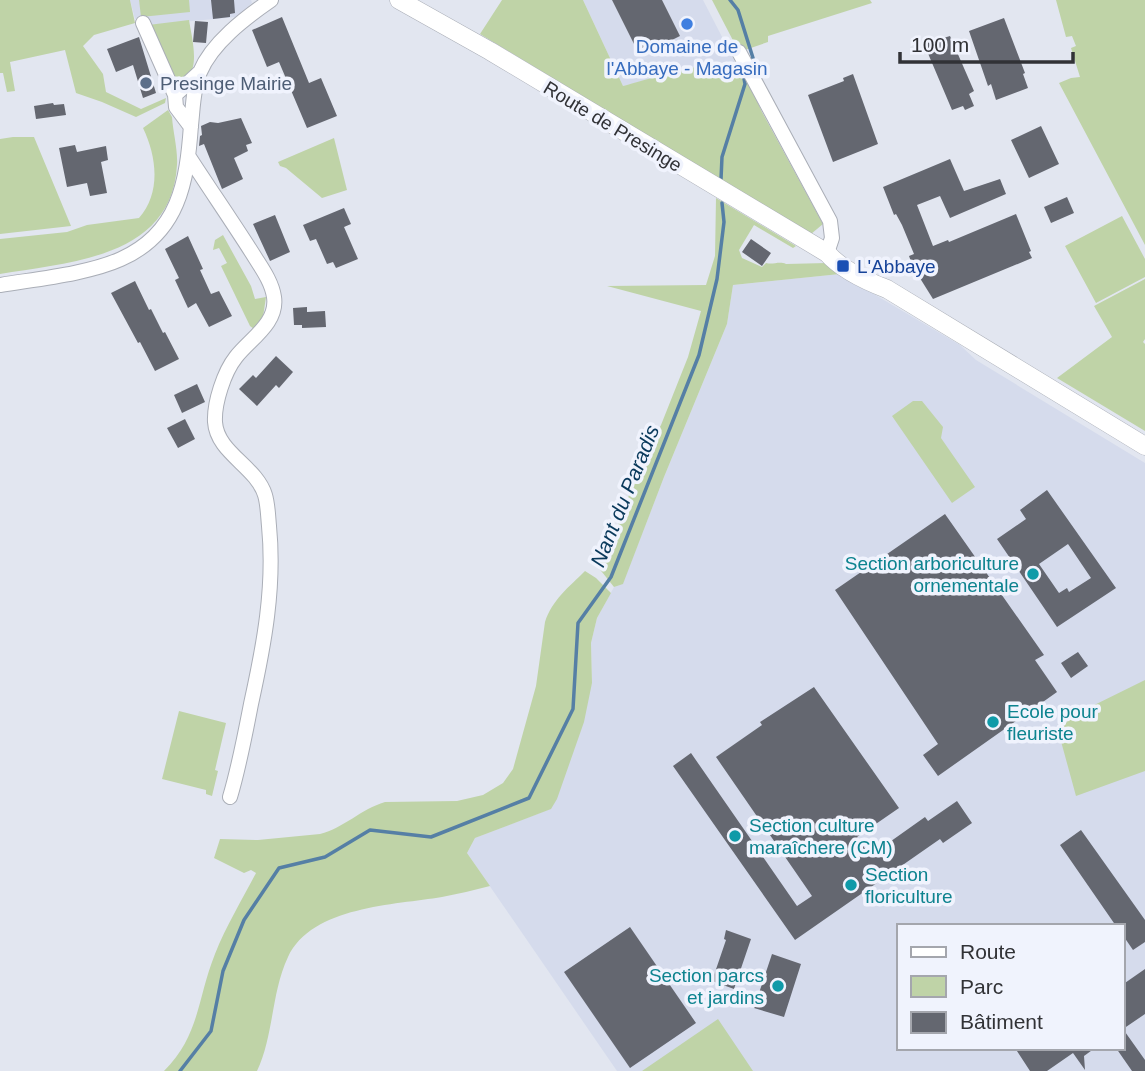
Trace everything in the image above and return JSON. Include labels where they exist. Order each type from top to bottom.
[{"type":"street","points":[[175,95],[200,72],[216,48],[271,0]]},
{"type":"street","name":"Route de Presinge","points":[[400,0],[490,51],[827,253],[859,276],[887,289],[1145,446]]},
{"type":"street","points":[[144,23],[175,95],[176,107],[191,127]]},
{"type":"street","points":[[744,62],[830,221],[832,238],[827,253]]},
{"type":"street","points":[[0,285],[117,261],[158,233],[176,207],[183,191],[200,72]]},
{"type":"street","points":[[189,157],[267,278],[275,299],[267,323],[236,357],[229,369],[215,418],[216,429],[223,442],[253,474],[265,495],[271,544],[271,575],[264,638],[230,797]]},
{"type":"shaded area","points":[[130,0],[251,0],[252,3],[236,17],[149,25],[145,18],[135,19]]},
{"type":"shaded area","points":[[583,0],[612,0],[640,56],[680,36],[662,0],[703,0],[735,62],[714,63],[623,86]]},
{"type":"shaded area","points":[[840,274],[960,345],[976,360],[1145,463],[1145,1071],[617,1071],[467,853],[475,838],[550,809],[592,683],[591,643],[597,618],[614,587],[623,583],[727,324],[733,285]]},
{"type":"green space","points":[[0,0],[130,0],[135,23],[94,35],[83,46],[103,74],[106,92],[141,109],[166,98],[165,103],[136,117],[76,93],[65,50],[10,62],[15,91],[7,92],[3,73],[0,73]]},
{"type":"green space","points":[[139,0],[189,0],[190,12],[141,17]]},
{"type":"green space","points":[[502,0],[583,0],[623,86],[702,66],[732,63],[741,66],[762,112],[823,224],[811,234],[480,34]]},
{"type":"green space","points":[[712,0],[870,0],[872,3],[768,36],[768,42],[739,52]]},
{"type":"green space","points":[[1056,0],[1145,0],[1145,245],[1059,83],[1080,77],[1071,48],[1076,46],[1072,36],[1066,37]]},
{"type":"green space","points":[[189,20],[194,48],[193,67],[184,81],[175,84],[148,25]]},
{"type":"green space","points":[[168,110],[172,117],[177,165],[171,196],[157,220],[137,237],[113,250],[85,259],[0,274],[0,239],[67,232],[87,225],[139,218],[154,186],[154,163],[143,128]]},
{"type":"green space","points":[[34,137],[71,226],[0,234],[0,139]]},
{"type":"green space","points":[[334,138],[347,190],[322,198],[278,162]]},
{"type":"green space","points":[[716,198],[796,246],[793,248],[754,225],[739,250],[742,258],[762,267],[766,263],[827,263],[840,274],[733,285],[727,324],[623,584],[614,587],[598,567],[599,562],[618,525],[643,457],[661,425],[688,357],[701,311],[607,286],[706,285],[715,256]]},
{"type":"green space","points":[[1122,216],[1145,259],[1145,277],[1096,303],[1065,246]]},
{"type":"green space","points":[[223,235],[251,286],[255,299],[266,297],[263,317],[254,329],[250,326],[221,266],[227,263],[219,248],[213,250],[215,240]]},
{"type":"green space","points":[[1145,279],[1145,431],[1057,378],[1112,337],[1094,306]]},
{"type":"green space","points":[[913,401],[922,401],[943,427],[941,438],[975,487],[952,503],[892,416]]},
{"type":"green space","points":[[585,571],[611,593],[597,618],[591,643],[592,683],[584,722],[551,809],[475,838],[467,853],[490,886],[356,911],[316,927],[300,940],[282,971],[267,1043],[257,1071],[164,1071],[185,1044],[215,954],[256,873],[251,870],[244,873],[214,858],[220,839],[258,840],[320,834],[385,802],[457,801],[483,795],[503,783],[513,769],[536,686],[548,614],[567,588]]},
{"type":"green space","points":[[1145,680],[1145,771],[1076,796],[1059,734],[1070,717]]},
{"type":"green space","points":[[179,711],[226,723],[212,796],[206,794],[206,790],[162,779]]},
{"type":"green space","points":[[718,1019],[753,1071],[642,1071]]},
{"type":"building","points":[[211,0],[234,0],[235,13],[230,14],[230,17],[213,19]]},
{"type":"building","points":[[612,0],[662,0],[680,36],[640,56]]},
{"type":"building","points":[[282,17],[309,83],[321,78],[337,116],[307,128],[279,62],[267,67],[252,30]]},
{"type":"building","points":[[1004,18],[1028,88],[996,100],[991,84],[988,86],[969,31]]},
{"type":"building","points":[[195,21],[208,22],[206,43],[193,42]]},
{"type":"building","points":[[950,36],[974,91],[969,94],[974,106],[965,110],[963,106],[952,110],[924,44]]},
{"type":"building","points":[[139,37],[156,93],[143,98],[133,65],[116,72],[107,49]]},
{"type":"building","points":[[853,74],[878,144],[833,162],[808,95],[844,81],[843,78]]},
{"type":"building","points":[[64,104],[66,115],[36,119],[34,106]]},
{"type":"building","points":[[241,118],[252,143],[246,145],[248,151],[234,158],[243,179],[222,189],[204,144],[199,146],[201,126],[210,122]]},
{"type":"building","points":[[1041,126],[1059,164],[1029,178],[1011,140]]},
{"type":"building","points":[[75,145],[77,152],[106,146],[108,160],[101,162],[107,193],[90,196],[87,183],[67,187],[59,148]]},
{"type":"building","points":[[950,159],[964,191],[1000,179],[1006,194],[950,218],[940,196],[917,205],[933,246],[1016,214],[1032,258],[933,299],[913,267],[909,256],[914,254],[883,187]]},
{"type":"building","points":[[1067,197],[1074,213],[1051,223],[1044,207]]},
{"type":"building","points":[[344,208],[351,224],[344,227],[358,259],[336,268],[333,262],[327,264],[316,239],[310,241],[303,225]]},
{"type":"building","points":[[275,215],[290,252],[270,261],[253,224]]},
{"type":"building","points":[[188,236],[211,294],[219,291],[232,316],[209,327],[196,303],[188,308],[175,280],[179,278],[165,249]]},
{"type":"building","points":[[751,239],[771,253],[762,266],[742,252]]},
{"type":"building","points":[[135,281],[179,359],[155,371],[111,293]]},
{"type":"building","points":[[307,307],[307,312],[325,311],[326,327],[302,328],[302,325],[294,325],[293,308]]},
{"type":"building","points":[[276,356],[293,372],[279,388],[276,385],[257,406],[239,389],[253,375],[256,378]]},
{"type":"building","points":[[197,384],[205,402],[182,413],[174,395]]},
{"type":"building","points":[[185,419],[195,439],[178,448],[167,428]]},
{"type":"building","points":[[1047,490],[1116,588],[1057,627],[997,539],[1026,519],[1020,510]],"holes":[[[1068,544],[1091,578],[1069,592],[1067,588],[1059,593],[1039,564]]]},
{"type":"building","points":[[945,514],[1044,655],[1035,660],[1057,692],[938,776],[923,755],[938,744],[835,590]]},
{"type":"building","points":[[1078,652],[1088,666],[1071,678],[1061,663]]},
{"type":"building","points":[[814,687],[899,808],[857,837],[870,856],[925,817],[928,821],[957,801],[972,823],[943,843],[940,839],[795,940],[673,766],[691,753],[797,906],[812,896],[716,757],[762,725],[760,722]]},
{"type":"building","points":[[1081,830],[1145,920],[1145,942],[1133,950],[1124,937],[1124,924],[1115,924],[1060,845]]},
{"type":"building","points":[[630,927],[696,1023],[630,1068],[564,972]]},
{"type":"building","points":[[726,930],[751,939],[734,989],[712,981],[726,940]]},
{"type":"building","name":"Section parcs et jardins","points":[[772,954],[801,964],[784,1017],[754,1008]]},
{"type":"building","points":[[1145,969],[1145,1014],[1124,1028],[1124,984]]},
{"type":"building","points":[[1124,1030],[1145,1060],[1145,1071],[1132,1071],[1117,1050],[1124,1050]]},
{"type":"building","points":[[1016,1050],[1092,1050],[1084,1056],[1085,1070],[1073,1053],[1047,1071],[1030,1071]]},
{"type":"waterway","name":"Nant du Paradis","points":[[730,0],[738,10],[753,58],[749,64]]},
{"type":"waterway","name":"Nant du Paradis","points":[[721,179],[722,157],[745,84],[743,73]]},
{"type":"waterway","name":"Nant du Paradis","points":[[180,1071],[211,1031],[223,971],[244,920],[279,868],[325,857],[370,830],[431,837],[529,798],[573,709],[578,623],[611,577],[699,355],[717,279],[724,222],[722,203]]},
{"type":"place","name":"Domaine de l'Abbaye - Magasin","points":[[687,24]]},
{"type":"place","name":"Presinge Mairie","points":[[146,83]]},
{"type":"place","name":"L'Abbaye","points":[[843,266]]},
{"type":"place","name":"Section arboriculture ornementale","points":[[1033,574]]},
{"type":"place","name":"Ecole pour fleuriste","points":[[993,722]]},
{"type":"place","name":"Section culture maraîchere (CM)","points":[[735,836]]},
{"type":"place","name":"Section floriculture","points":[[851,885]]},
{"type":"place","name":"Section parcs et jardins","points":[[778,986]]}]
